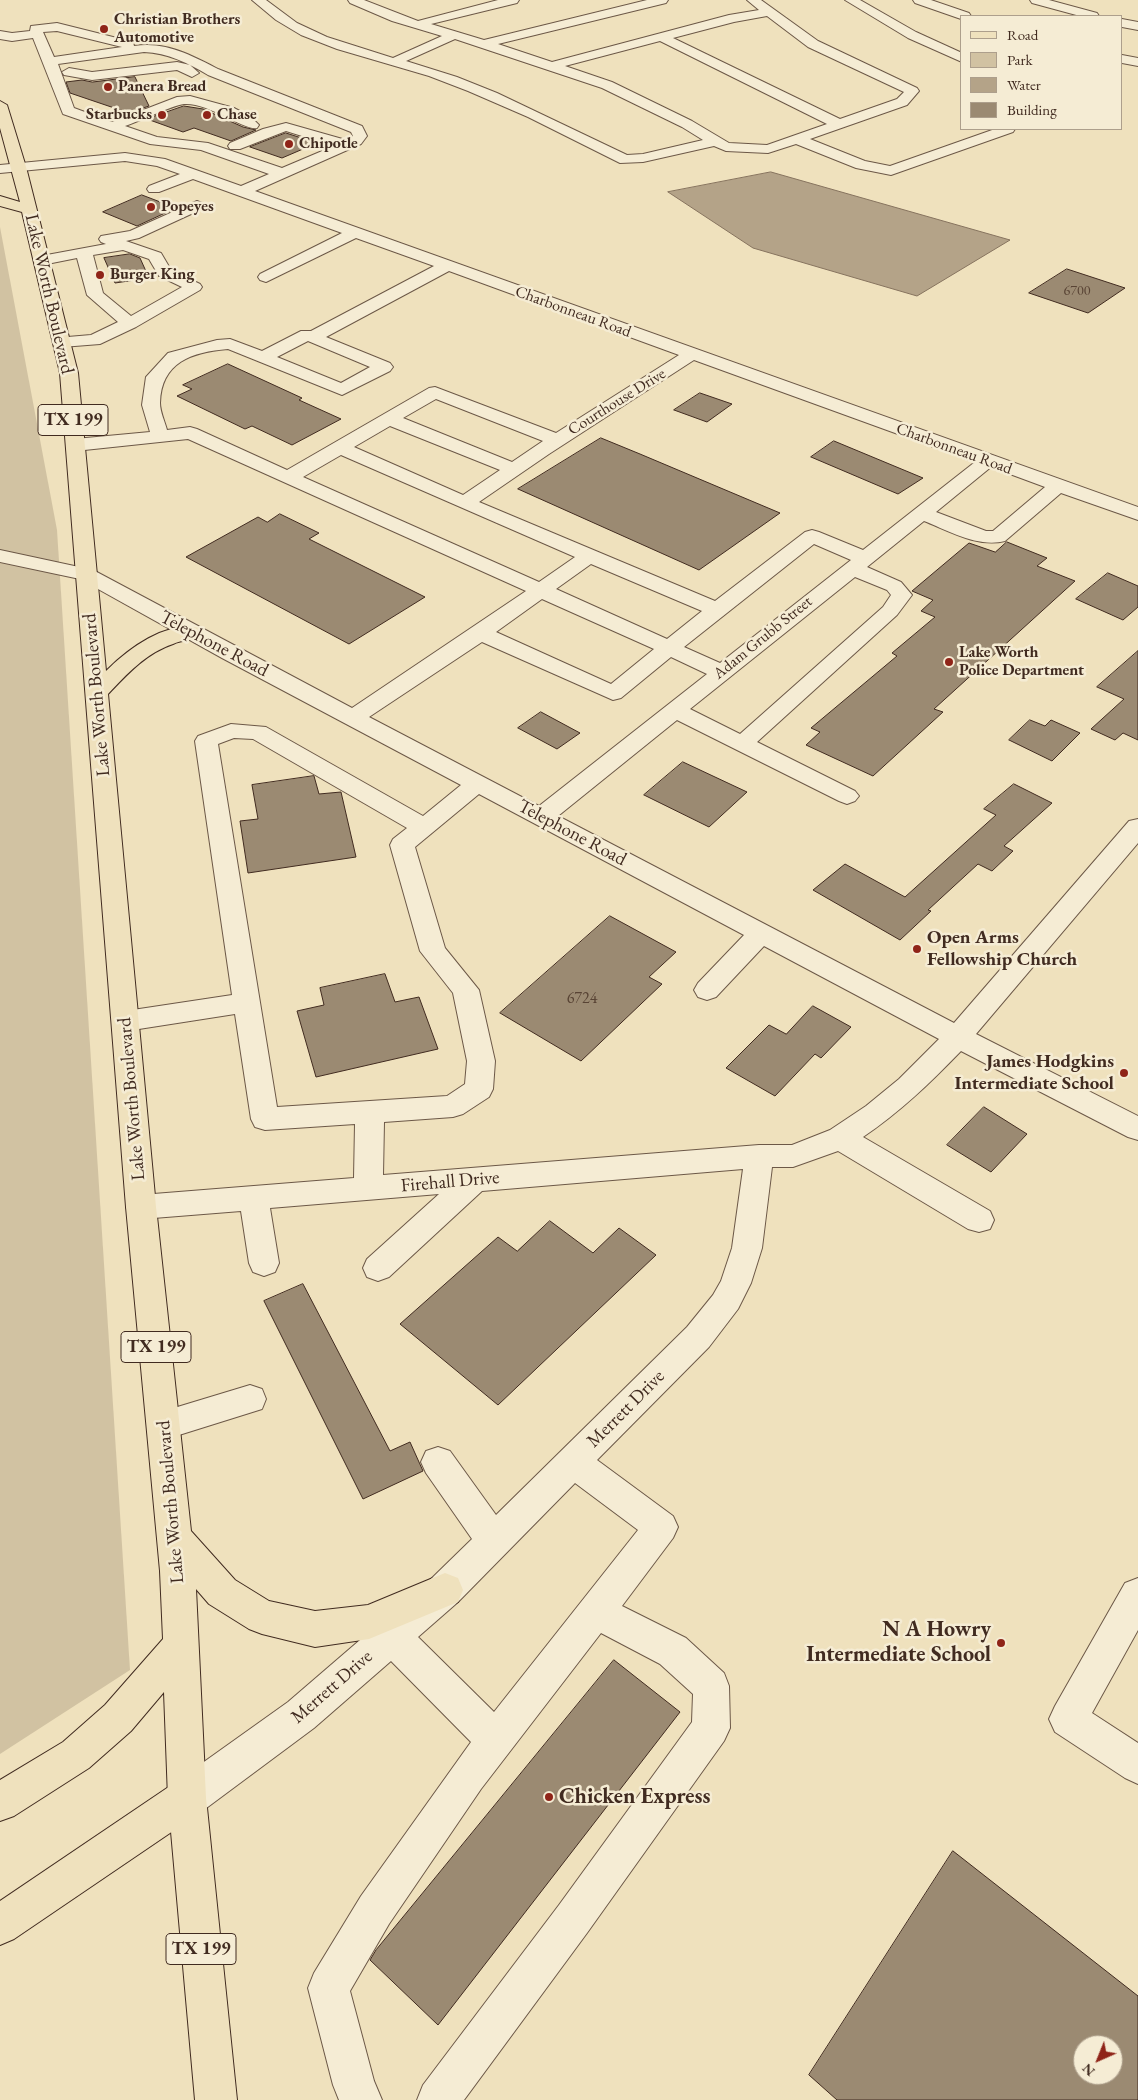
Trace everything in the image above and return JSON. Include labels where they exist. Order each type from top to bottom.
[{"type":"main road","name":"Lake Worth Boulevard","points":[[0,105],[5,144],[20,167],[69,372],[141,1207],[176,1538],[186,1798],[216,2100]]},
{"type":"main road","points":[[0,201],[29,209]]},
{"type":"main road","points":[[97,692],[124,664],[143,651],[165,639],[192,633]]},
{"type":"main road","points":[[176,1538],[222,1592],[262,1617],[315,1629],[370,1622],[445,1590]]},
{"type":"main road","points":[[0,1802],[76,1755],[118,1718],[181,1645]]},
{"type":"main road","name":"Merrett Drive","points":[[0,1925],[186,1798]]},
{"type":"street","points":[[258,0],[282,19],[331,43],[450,79],[503,99],[625,160],[643,158],[716,141]]},
{"type":"street","points":[[418,25],[433,19],[513,0]]},
{"type":"street","points":[[484,44],[662,0]]},
{"type":"street","points":[[364,2],[396,18],[484,44],[607,85],[687,124],[726,147],[768,149],[902,102],[912,91],[813,44],[756,0]]},
{"type":"street","points":[[851,0],[912,35],[960,57]]},
{"type":"street","points":[[919,0],[962,15]]},
{"type":"street","points":[[1036,0],[1089,15]]},
{"type":"street","points":[[551,66],[732,18],[770,12]]},
{"type":"street","points":[[1123,23],[1138,26]]},
{"type":"street","points":[[213,72],[192,80],[186,68],[177,66],[92,76],[63,73],[50,61],[34,29],[57,28],[144,48],[161,49],[296,106],[357,129],[360,136],[356,141],[242,191]]},
{"type":"street","points":[[4,38],[37,34]]},
{"type":"street","points":[[394,62],[454,35]]},
{"type":"street","points":[[661,37],[838,124]]},
{"type":"street","points":[[50,61],[144,48]]},
{"type":"street","points":[[63,73],[184,58]]},
{"type":"street","points":[[1123,59],[1138,62]]},
{"type":"street","points":[[63,73],[68,111],[155,141],[202,146],[286,128],[347,145]]},
{"type":"street","points":[[113,126],[182,100],[193,100],[244,118],[252,125]]},
{"type":"street","points":[[222,142],[252,125],[296,106]]},
{"type":"street","points":[[88,118],[106,111]]},
{"type":"street","points":[[797,139],[862,165],[891,172],[1005,130]]},
{"type":"street","points":[[222,142],[282,173]]},
{"type":"street","name":"Charbonneau Road","points":[[0,169],[82,160],[124,158],[160,162],[1138,514]]},
{"type":"street","points":[[154,189],[193,174]]},
{"type":"street","points":[[95,239],[134,235],[197,206]]},
{"type":"street","points":[[266,277],[355,232]]},
{"type":"street","points":[[42,260],[124,245],[155,256],[160,279],[194,288],[130,323],[94,340],[62,342]]},
{"type":"street","points":[[84,252],[96,295],[130,323]]},
{"type":"street","points":[[264,357],[310,336],[447,266]]},
{"type":"street","points":[[105,303],[125,301]]},
{"type":"street","points":[[160,436],[151,405],[155,377],[174,357],[217,345],[230,344],[248,337],[310,336],[384,367],[342,390],[230,344]]},
{"type":"street","name":"Courthouse Drive","points":[[465,503],[513,469],[692,354]]},
{"type":"street","points":[[288,477],[435,392],[550,445]]},
{"type":"street","points":[[389,419],[513,469]]},
{"type":"street","points":[[75,445],[190,433],[721,672]]},
{"type":"street","points":[[340,448],[717,610]]},
{"type":"street","name":"Adam Grubb Street","points":[[541,817],[987,460]]},
{"type":"street","points":[[920,513],[984,537],[998,536],[1058,486]]},
{"type":"street","points":[[481,633],[613,693],[812,536],[894,586],[902,596],[890,611],[742,744]]},
{"type":"street","name":"Telephone Road","points":[[0,556],[86,574],[192,633],[478,784],[958,1037],[1138,1129]]},
{"type":"street","points":[[353,718],[481,633],[588,556]]},
{"type":"street","points":[[674,710],[847,796]]},
{"type":"street","points":[[424,827],[258,732],[231,730],[206,741],[265,1119],[453,1106],[479,1089],[480,1061],[466,990],[433,951],[402,845],[478,784]]},
{"type":"street","points":[[759,1156],[793,1156],[840,1138],[876,1114],[909,1087],[958,1037],[1138,826]]},
{"type":"street","points":[[707,990],[761,933]]},
{"type":"street","points":[[126,1021],[247,1002]]},
{"type":"street","points":[[368,1188],[370,1112]]},
{"type":"street","points":[[840,1138],[979,1220]]},
{"type":"street","name":"Firehall Drive","points":[[141,1207],[759,1156]]},
{"type":"street","name":"Merrett Drive","points":[[186,1798],[301,1715],[445,1590],[698,1336],[726,1300],[739,1275],[747,1250],[759,1156]]},
{"type":"street","points":[[378,1268],[474,1180]]},
{"type":"street","points":[[254,1198],[264,1263]]},
{"type":"street","points":[[163,1425],[250,1399]]},
{"type":"street","points":[[438,1462],[494,1541]]},
{"type":"street","points":[[361,2100],[354,2085],[330,1988],[375,1910],[468,1776],[661,1527],[573,1462]]},
{"type":"street","points":[[1138,1595],[1068,1720],[1138,1765]]},
{"type":"street","points":[[438,2100],[573,1919],[711,1728],[711,1686],[673,1651],[596,1611]]},
{"type":"street","points":[[391,1636],[496,1741]]},
{"type":"green space","points":[[0,227],[57,530],[130,1670],[0,1754]]},
{"type":"water","points":[[771,172],[1010,240],[917,296],[753,248],[668,192]]},
{"type":"building","points":[[135,77],[149,106],[129,113],[70,93],[66,82],[82,80],[92,82]]},
{"type":"building","points":[[184,106],[203,109],[243,127],[256,130],[231,141],[194,128],[183,132],[147,119]]},
{"type":"building","points":[[286,133],[317,143],[282,158],[250,147]]},
{"type":"building","points":[[142,195],[176,208],[137,226],[103,212]]},
{"type":"building","points":[[130,254],[140,258],[149,278],[115,283],[104,258]]},
{"type":"building","points":[[1067,269],[1125,288],[1088,313],[1029,293]]},
{"type":"building","points":[[228,364],[302,398],[299,400],[341,419],[292,445],[252,426],[245,429],[177,396],[192,389],[183,385]]},
{"type":"building","points":[[700,393],[732,404],[707,422],[674,410]]},
{"type":"building","points":[[601,438],[780,513],[699,570],[518,489]]},
{"type":"building","points":[[834,441],[923,478],[898,494],[811,457]]},
{"type":"building","points":[[280,514],[319,533],[309,539],[425,597],[349,644],[186,557],[258,517],[267,522]]},
{"type":"building","name":"Lake Worth Police Department","points":[[1007,542],[1047,558],[1037,566],[1075,581],[934,709],[943,712],[873,776],[806,745],[820,732],[811,728],[897,656],[892,653],[935,617],[921,611],[933,600],[912,591],[969,543],[995,552]]},
{"type":"building","points":[[1108,573],[1138,586],[1138,607],[1123,620],[1076,599]]},
{"type":"building","points":[[1138,651],[1138,740],[1123,733],[1115,740],[1091,729],[1124,699],[1097,687]]},
{"type":"building","points":[[541,712],[580,733],[557,749],[518,728]]},
{"type":"building","points":[[1030,720],[1045,726],[1051,720],[1080,733],[1052,761],[1009,740]]},
{"type":"building","points":[[683,762],[747,792],[709,827],[644,795]]},
{"type":"building","points":[[314,776],[319,794],[341,792],[356,857],[248,873],[240,821],[258,819],[252,785]]},
{"type":"building","points":[[1014,784],[1052,803],[1004,846],[1013,851],[992,871],[978,864],[928,910],[931,911],[900,940],[813,890],[845,864],[905,897],[996,815],[984,809]]},
{"type":"building","points":[[610,916],[676,952],[649,977],[662,984],[581,1061],[500,1013]]},
{"type":"building","points":[[385,974],[395,1002],[419,997],[438,1049],[316,1077],[297,1011],[324,1005],[320,988]]},
{"type":"building","points":[[813,1006],[851,1027],[821,1058],[815,1054],[775,1096],[726,1068],[769,1025],[786,1034]]},
{"type":"building","points":[[984,1107],[1027,1134],[991,1172],[947,1145]]},
{"type":"building","points":[[550,1221],[593,1253],[619,1228],[656,1255],[498,1405],[400,1324],[498,1237],[517,1251]]},
{"type":"building","points":[[303,1284],[390,1451],[410,1442],[423,1471],[363,1499],[264,1301]]},
{"type":"building","points":[[614,1660],[680,1712],[438,2025],[370,1960],[376,1950]]},
{"type":"building","points":[[953,1851],[1138,1996],[1138,2100],[837,2100],[809,2075]]},
{"type":"place","name":"Christian Brothers Automotive","points":[[104,29]]},
{"type":"place","name":"Panera Bread","points":[[108,87]]},
{"type":"place","name":"Starbucks","points":[[162,115]]},
{"type":"place","name":"Chase","points":[[207,115]]},
{"type":"place","name":"Chipotle","points":[[289,144]]},
{"type":"place","name":"Popeyes","points":[[151,207]]},
{"type":"place","name":"Burger King","points":[[100,275]]},
{"type":"place","name":"Lake Worth Police Department","points":[[949,662]]},
{"type":"place","name":"Open Arms Fellowship Church","points":[[917,949]]},
{"type":"place","name":"James Hodgkins Intermediate School","points":[[1124,1073]]},
{"type":"place","name":"N A Howry Intermediate School","points":[[1001,1643]]},
{"type":"place","name":"Chicken Express","points":[[549,1797]]}]
